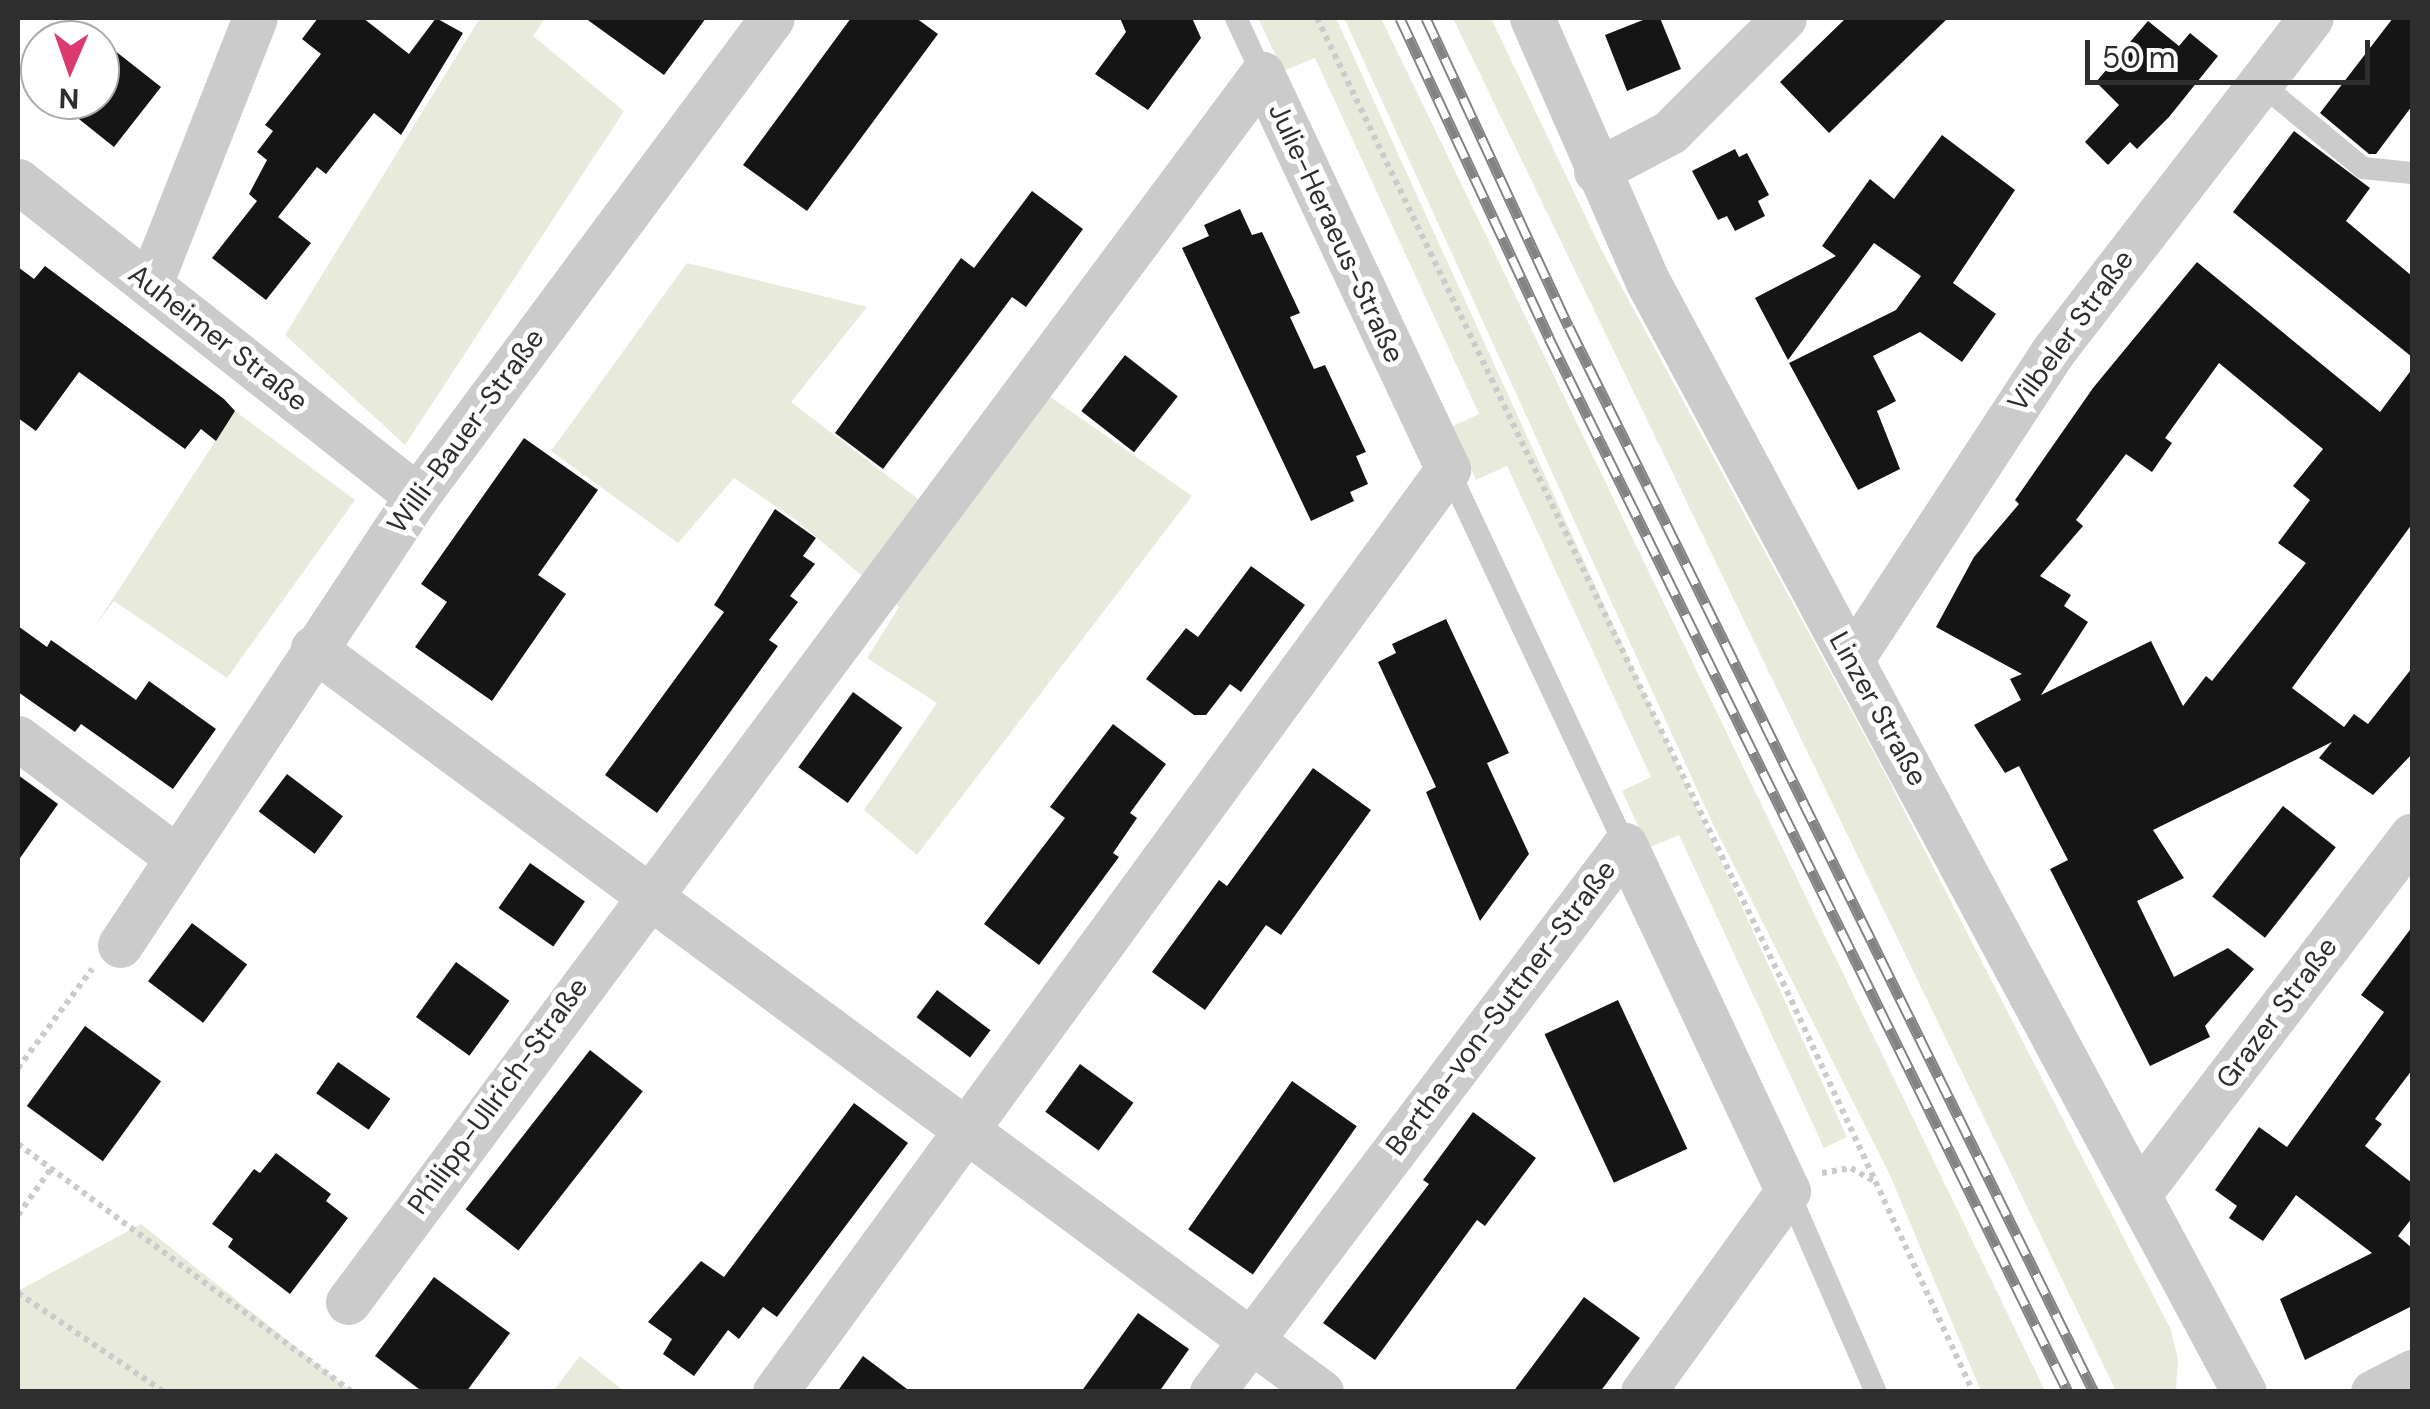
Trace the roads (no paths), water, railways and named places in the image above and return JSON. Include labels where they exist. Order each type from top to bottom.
[{"type":"street","points":[[150,284],[255,18]]},
{"type":"street","name":"Willi-Bauer-Straße","points":[[120,945],[174,854],[416,496],[772,18]]},
{"type":"street","name":"Linzer Straße","points":[[1532,18],[1596,171],[1702,387],[2141,1191],[2244,1392]]},
{"type":"street","points":[[1596,171],[1670,132],[1784,18]]},
{"type":"street","name":"Vilbeler Straße","points":[[1851,660],[2054,350],[2311,18]]},
{"type":"street","name":"Julie-Heraeus-Straße","points":[[648,891],[1262,74],[1448,469]]},
{"type":"street","name":"Auheimer Straße","points":[[18,181],[416,496]]},
{"type":"street","points":[[775,1392],[1448,469]]},
{"type":"street","points":[[312,648],[648,891],[1321,1392]]},
{"type":"street","points":[[18,738],[174,854]]},
{"type":"street","name":"Grazer Straße","points":[[2141,1191],[2412,835]]},
{"type":"street","name":"Bertha-von-Suttner-Straße","points":[[1250,1339],[1625,845],[1788,1191]]},
{"type":"street","name":"Philipp-Ullrich-Straße","points":[[348,1302],[648,891]]},
{"type":"street","points":[[1643,1392],[1788,1191]]},
{"type":"street","points":[[1212,1392],[1250,1339]]},
{"type":"street","points":[[2373,1392],[2412,1372]]},
{"type":"lane","points":[[1236,18],[1262,74]]},
{"type":"lane","points":[[2260,83],[2364,168],[2412,173]]},
{"type":"lane","points":[[1448,469],[1625,845]]},
{"type":"lane","points":[[1788,1191],[1876,1392]]},
{"type":"railway","points":[[1400,18],[1549,338],[2068,1392]]},
{"type":"railway","points":[[1426,18],[1569,327],[2094,1392]]}]
